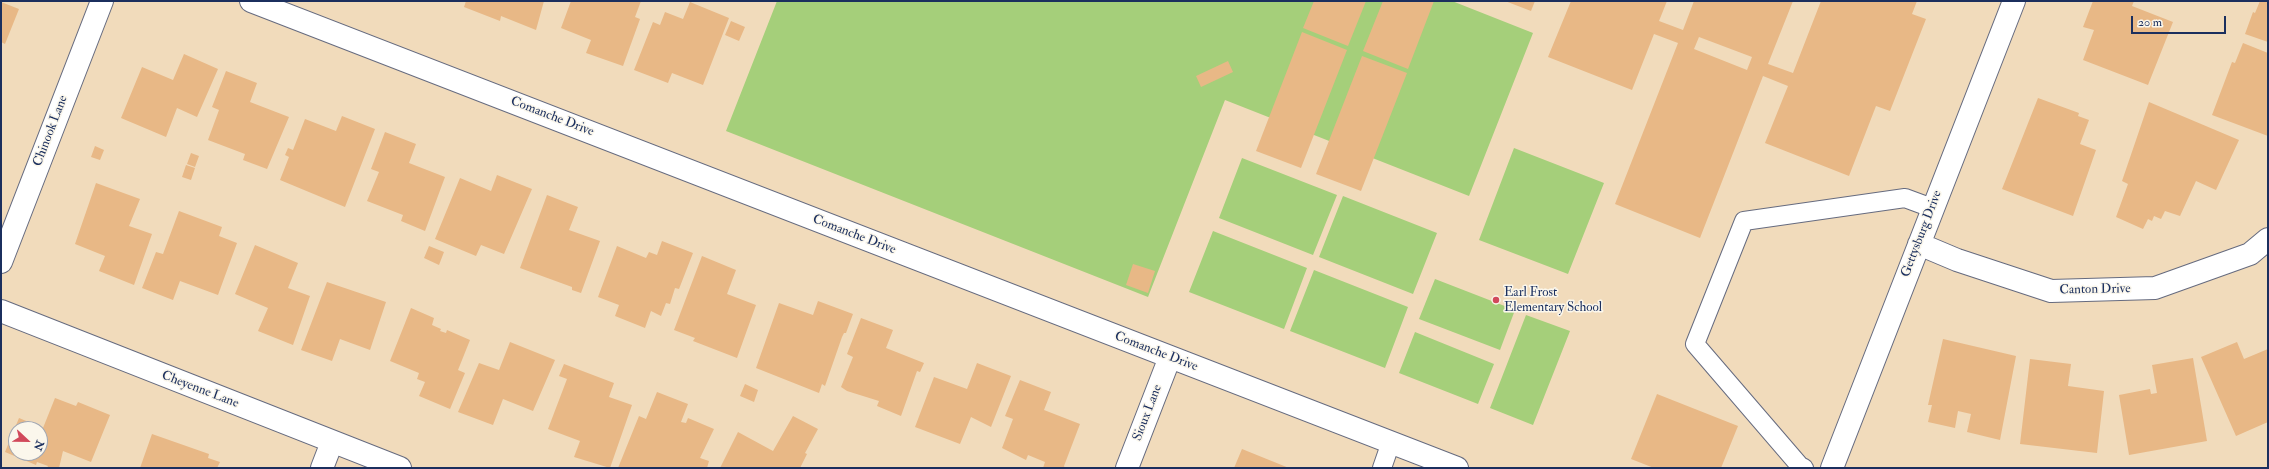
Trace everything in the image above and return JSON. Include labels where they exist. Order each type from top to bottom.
[{"type":"street","name":"Chinook Lane","points":[[1,262],[102,1]]},
{"type":"street","name":"Comanche Drive","points":[[251,1],[1457,468]]},
{"type":"street","name":"Gettysburg Drive","points":[[1832,468],[1932,208],[2014,1]]},
{"type":"street","name":"Canton Drive","points":[[1919,244],[1957,260],[2051,291],[2155,288],[2250,254],[2268,239]]},
{"type":"street","name":"Cheyenne Lane","points":[[1,312],[400,468]]},
{"type":"street","name":"Sioux Lane","points":[[1126,468],[1170,357]]},
{"type":"street","points":[[322,468],[332,442]]},
{"type":"lane","points":[[1804,468],[1800,466],[1695,344],[1744,221],[1906,198],[1932,208]]},
{"type":"lane","points":[[1382,468],[1391,442]]},
{"type":"green space","points":[[777,1],[1452,1],[1533,33],[1469,196],[1225,100],[1148,297],[726,131]]},
{"type":"green space","points":[[1514,148],[1604,183],[1568,274],[1479,240]]},
{"type":"green space","points":[[1242,158],[1337,195],[1313,255],[1219,218]]},
{"type":"green space","points":[[1343,196],[1437,233],[1413,294],[1319,257]]},
{"type":"green space","points":[[1213,231],[1307,268],[1284,329],[1189,292]]},
{"type":"green space","points":[[1314,270],[1408,307],[1385,368],[1290,331]]},
{"type":"green space","points":[[1435,279],[1515,310],[1500,350],[1419,319]]},
{"type":"green space","points":[[1526,315],[1570,331],[1533,425],[1490,408]]},
{"type":"green space","points":[[1415,332],[1494,364],[1478,404],[1399,373]]},
{"type":"building","points":[[466,1],[544,1],[536,30],[501,16],[500,21],[464,7]]},
{"type":"building","points":[[571,1],[641,1],[635,17],[640,19],[623,66],[586,53],[591,40],[561,28]]},
{"type":"building","points":[[1314,1],[1366,1],[1348,46],[1303,28]]},
{"type":"building","points":[[1383,1],[1434,1],[1408,69],[1363,51]]},
{"type":"building","points":[[1505,1],[1535,1],[1531,11]]},
{"type":"building","points":[[1571,1],[1667,1],[1659,21],[1683,30],[1694,1],[1793,1],[1768,64],[1793,73],[1821,1],[1917,1],[1912,14],[1926,19],[1890,111],[1876,106],[1849,176],[1765,143],[1788,86],[1763,76],[1700,238],[1615,204],[1678,43],[1654,34],[1632,90],[1548,57]],"holes":[[[1699,37],[1752,57],[1747,70],[1694,49]]]},
{"type":"building","points":[[2093,1],[2134,1],[2132,6],[2173,22],[2148,85],[2083,60],[2094,30],[2083,27]]},
{"type":"building","points":[[2260,1],[2268,1],[2268,42],[2245,34],[2253,12],[2255,13]]},
{"type":"building","points":[[1,2],[19,9],[5,44],[1,42]]},
{"type":"building","points":[[690,2],[729,18],[703,85],[672,73],[668,83],[634,70],[653,22],[660,25],[665,12],[683,19]]},
{"type":"building","points":[[731,21],[745,27],[739,41],[725,35]]},
{"type":"building","points":[[1302,32],[1347,50],[1301,168],[1256,151]]},
{"type":"building","points":[[2243,43],[2268,53],[2268,136],[2212,115],[2232,62],[2235,63]]},
{"type":"building","points":[[184,54],[218,69],[197,117],[177,108],[166,137],[121,118],[142,67],[173,80]]},
{"type":"building","points":[[1362,56],[1407,73],[1361,191],[1316,174]]},
{"type":"building","points":[[1228,61],[1233,72],[1201,87],[1196,76]]},
{"type":"building","points":[[226,71],[257,83],[250,102],[289,117],[267,169],[243,160],[245,154],[208,140],[219,110],[212,107]]},
{"type":"building","points":[[2038,98],[2079,113],[2078,116],[2089,120],[2080,144],[2096,150],[2073,216],[2002,189]]},
{"type":"building","points":[[2149,102],[2239,140],[2216,190],[2196,181],[2180,216],[2165,211],[2161,219],[2154,216],[2152,221],[2148,219],[2143,229],[2116,217],[2128,184],[2122,181]]},
{"type":"building","points":[[342,116],[375,129],[345,207],[280,180],[289,157],[285,155],[288,148],[293,150],[305,119],[336,131]]},
{"type":"building","points":[[385,132],[416,144],[409,163],[445,177],[425,231],[401,221],[403,215],[367,201],[379,172],[371,169]]},
{"type":"building","points":[[95,146],[104,150],[100,160],[91,157]]},
{"type":"building","points":[[191,153],[199,156],[195,167],[187,164]]},
{"type":"building","points":[[186,165],[195,168],[191,180],[182,177]]},
{"type":"building","points":[[497,175],[532,189],[504,254],[481,245],[476,256],[435,239],[460,178],[491,191]]},
{"type":"building","points":[[96,183],[140,199],[129,226],[152,234],[134,285],[99,271],[105,256],[75,244]]},
{"type":"building","points":[[547,195],[578,207],[569,230],[600,241],[581,293],[572,290],[572,287],[520,268]]},
{"type":"building","points":[[179,211],[222,227],[219,236],[237,243],[218,295],[180,281],[173,300],[142,288],[156,252],[163,254]]},
{"type":"building","points":[[662,241],[693,253],[679,289],[675,288],[670,304],[666,303],[661,316],[651,311],[645,328],[615,316],[619,305],[598,297],[617,246],[646,258],[649,252],[657,255]]},
{"type":"building","points":[[255,245],[298,263],[288,288],[310,296],[293,345],[258,331],[268,308],[235,294]]},
{"type":"building","points":[[429,246],[444,252],[439,265],[424,258]]},
{"type":"building","points":[[702,256],[736,270],[727,294],[756,305],[737,358],[693,341],[695,338],[674,330]]},
{"type":"building","points":[[1133,264],[1155,271],[1148,293],[1126,285]]},
{"type":"building","points":[[327,282],[386,302],[370,350],[340,339],[332,361],[301,350]]},
{"type":"building","points":[[818,301],[853,314],[846,333],[844,333],[842,337],[825,386],[822,384],[819,393],[756,368],[779,303],[813,315]]},
{"type":"building","points":[[411,308],[434,318],[432,325],[441,329],[440,331],[446,333],[447,330],[470,340],[458,370],[465,373],[450,409],[419,396],[425,382],[417,379],[419,373],[390,361]]},
{"type":"building","points":[[861,318],[893,330],[886,348],[924,363],[920,372],[917,371],[901,416],[877,406],[879,401],[847,391],[841,387],[853,357],[847,354]]},
{"type":"building","points":[[1943,339],[2016,356],[2000,440],[1967,432],[1971,414],[1958,411],[1955,428],[1928,422],[1932,405],[1928,405]]},
{"type":"building","points":[[510,342],[555,360],[533,411],[503,399],[493,425],[458,412],[479,363],[499,370]]},
{"type":"building","points":[[2237,342],[2244,359],[2268,349],[2268,422],[2236,436],[2201,357]]},
{"type":"building","points":[[2193,358],[2207,441],[2129,455],[2119,395],[2150,389],[2151,394],[2157,393],[2152,365]]},
{"type":"building","points":[[2030,359],[2071,364],[2068,386],[2104,391],[2097,453],[2020,444]]},
{"type":"building","points":[[977,363],[1011,376],[991,427],[971,417],[960,444],[915,427],[934,377],[967,389]]},
{"type":"building","points":[[564,364],[614,383],[609,397],[632,405],[610,468],[574,457],[580,441],[548,429],[567,379],[559,376]]},
{"type":"building","points":[[1020,380],[1051,392],[1044,410],[1080,424],[1064,466],[1065,468],[1043,468],[1045,462],[1028,455],[1026,460],[1002,448],[1013,419],[1005,416]]},
{"type":"building","points":[[745,384],[758,390],[754,402],[740,396]]},
{"type":"building","points":[[657,392],[688,404],[681,422],[686,423],[688,418],[714,429],[700,458],[709,461],[707,468],[618,468],[639,416],[646,419]]},
{"type":"building","points":[[1657,394],[1738,426],[1721,468],[1654,468],[1631,459]]},
{"type":"building","points":[[55,398],[76,406],[78,402],[110,415],[91,462],[63,451],[59,468],[47,468],[48,466],[37,462],[36,465],[26,461],[48,461],[48,421],[46,421]]},
{"type":"building","points":[[793,416],[818,429],[805,453],[807,454],[800,468],[720,468],[738,432],[773,451]]},
{"type":"building","points":[[19,418],[26,421],[18,421]]},
{"type":"building","points":[[152,434],[209,454],[208,458],[220,462],[217,468],[140,468]]},
{"type":"building","points":[[8,445],[8,453],[5,452]]},
{"type":"building","points":[[1242,449],[1289,468],[1234,468]]},
{"type":"place","name":"Earl Frost Elementary School","points":[[1496,300]]}]
